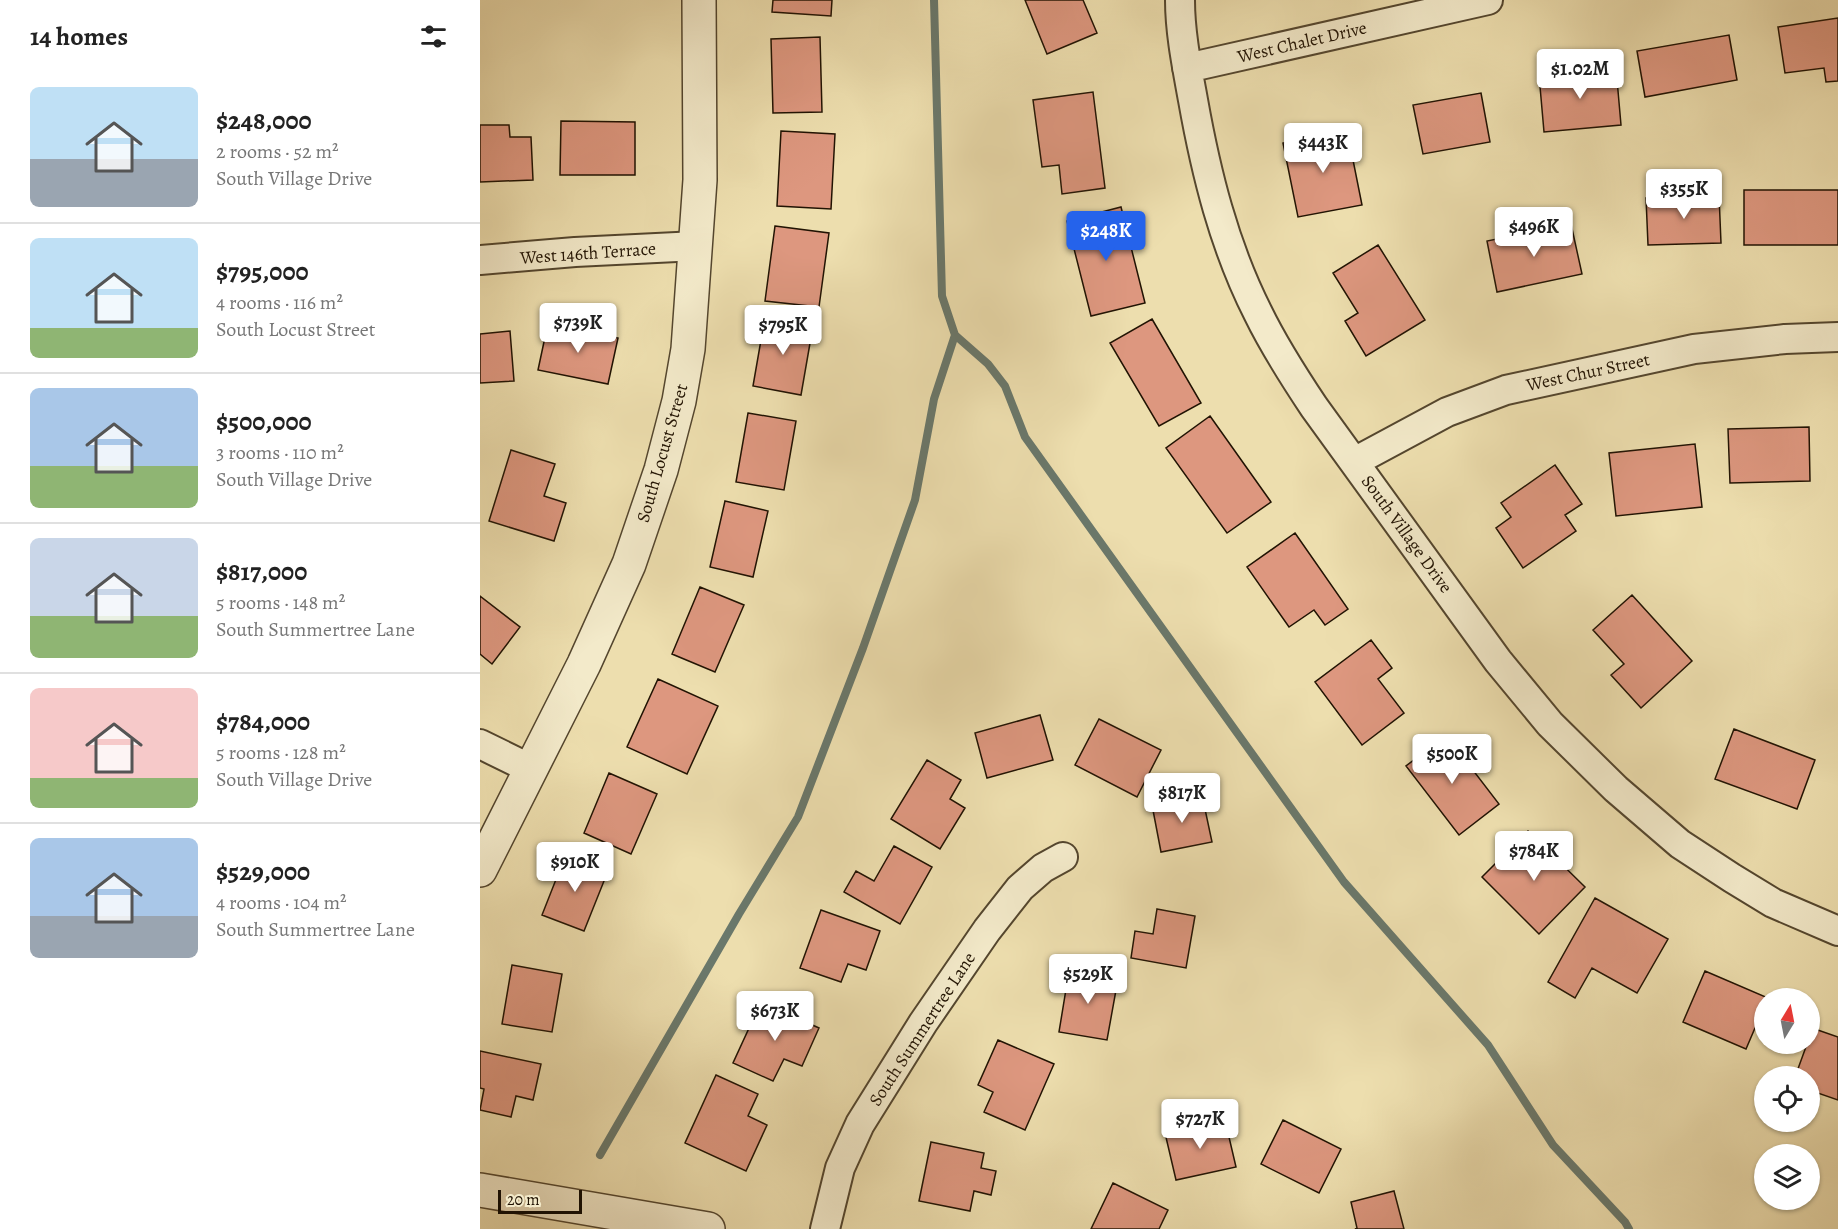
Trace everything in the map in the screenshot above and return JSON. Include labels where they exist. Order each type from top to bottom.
[{"type":"street","name":"South Locust Street","points":[[480,870],[584,664],[629,564],[661,470],[680,400],[688,349],[697,246],[700,180],[699,0]]},
{"type":"street","name":"South Village Drive","points":[[1180,0],[1187,68],[1204,161],[1215,200],[1238,267],[1257,312],[1286,364],[1314,407],[1498,660],[1550,724],[1616,789],[1680,844],[1773,903],[1836,926]]},
{"type":"street","name":"West Chalet Drive","points":[[1187,68],[1488,0]]},
{"type":"street","name":"West 146th Terrace","points":[[480,260],[575,252],[697,246]]},
{"type":"street","name":"West Chur Street","points":[[1354,462],[1447,412],[1476,399],[1506,390],[1694,349],[1785,339],[1838,337]]},
{"type":"street","points":[[480,744],[531,769]]},
{"type":"street","name":"South Summertree Lane","points":[[825,1229],[840,1168],[860,1124],[923,1023],[987,930],[1020,888],[1043,868],[1063,857]]},
{"type":"street","points":[[480,1190],[708,1229]]},
{"type":"building","points":[[773,0],[832,0],[831,16],[772,12]]},
{"type":"building","points":[[1025,0],[1083,0],[1097,33],[1047,54]]},
{"type":"building","points":[[1838,18],[1838,81],[1826,82],[1824,68],[1785,73],[1778,27]]},
{"type":"building","points":[[1729,35],[1737,80],[1645,97],[1637,51]]},
{"type":"building","points":[[820,37],[822,112],[773,113],[771,39]]},
{"type":"building","points":[[1616,68],[1621,125],[1544,132],[1539,75]]},
{"type":"building","points":[[1093,92],[1105,188],[1062,194],[1059,165],[1042,167],[1033,100]]},
{"type":"building","points":[[1481,93],[1490,142],[1423,154],[1413,105]]},
{"type":"building","points":[[561,121],[635,122],[635,175],[560,175]]},
{"type":"building","points":[[480,125],[509,125],[510,137],[531,137],[533,180],[480,182]]},
{"type":"building","points":[[1347,130],[1362,205],[1298,217],[1283,143]]},
{"type":"building","points":[[781,131],[835,134],[831,209],[777,206]]},
{"type":"building","points":[[1744,190],[1838,190],[1838,245],[1744,245]]},
{"type":"building","points":[[1719,195],[1721,243],[1648,245],[1646,198]]},
{"type":"building","points":[[1121,207],[1145,303],[1091,316],[1067,221]]},
{"type":"building","points":[[1571,224],[1582,274],[1497,292],[1487,241]]},
{"type":"building","points":[[775,226],[829,233],[819,307],[765,301]]},
{"type":"building","points":[[1378,245],[1425,320],[1366,356],[1345,321],[1358,313],[1333,273]]},
{"type":"building","points":[[765,317],[813,326],[801,395],[753,386]]},
{"type":"building","points":[[1152,319],[1201,403],[1159,426],[1110,343]]},
{"type":"building","points":[[548,323],[618,338],[608,384],[538,370]]},
{"type":"building","points":[[510,331],[514,381],[480,383],[480,334]]},
{"type":"building","points":[[748,413],[796,421],[784,490],[736,482]]},
{"type":"building","points":[[1210,416],[1271,502],[1227,533],[1166,448]]},
{"type":"building","points":[[1809,427],[1810,481],[1730,483],[1728,429]]},
{"type":"building","points":[[1695,444],[1702,507],[1616,516],[1609,453]]},
{"type":"building","points":[[511,450],[555,464],[544,496],[566,503],[554,541],[489,521]]},
{"type":"building","points":[[1555,465],[1582,504],[1565,515],[1576,531],[1523,568],[1496,528],[1511,517],[1501,503]]},
{"type":"building","points":[[725,501],[768,511],[753,577],[710,567]]},
{"type":"building","points":[[1295,533],[1348,609],[1325,625],[1314,610],[1289,627],[1247,567]]},
{"type":"building","points":[[700,587],[744,605],[715,672],[672,654]]},
{"type":"building","points":[[1632,595],[1692,661],[1641,708],[1611,675],[1624,664],[1593,630]]},
{"type":"building","points":[[480,596],[520,627],[492,664],[480,654]]},
{"type":"building","points":[[1371,640],[1392,668],[1378,679],[1404,713],[1362,745],[1315,682]]},
{"type":"building","points":[[658,679],[718,706],[687,774],[627,747]]},
{"type":"building","points":[[1040,715],[1053,760],[987,778],[975,733]]},
{"type":"building","points":[[1099,719],[1161,750],[1137,797],[1075,765]]},
{"type":"building","points":[[1734,729],[1815,760],[1797,809],[1715,779]]},
{"type":"building","points":[[1446,735],[1499,804],[1459,835],[1406,766]]},
{"type":"building","points":[[927,760],[961,780],[950,799],[965,808],[940,849],[891,819]]},
{"type":"building","points":[[609,773],[657,794],[631,854],[584,833]]},
{"type":"building","points":[[1202,795],[1212,842],[1161,852],[1152,805]]},
{"type":"building","points":[[1528,831],[1585,887],[1539,934],[1482,877]]},
{"type":"building","points":[[894,846],[932,867],[900,924],[844,892],[856,871],[874,881]]},
{"type":"building","points":[[566,854],[608,871],[584,931],[542,915]]},
{"type":"building","points":[[1595,898],[1668,939],[1637,993],[1592,968],[1575,998],[1548,982]]},
{"type":"building","points":[[1157,909],[1195,916],[1186,968],[1131,958],[1135,931],[1153,934]]},
{"type":"building","points":[[821,910],[880,931],[866,970],[848,964],[841,982],[800,968]]},
{"type":"building","points":[[512,965],[562,974],[552,1032],[502,1024]]},
{"type":"building","points":[[1069,971],[1118,979],[1107,1040],[1059,1032]]},
{"type":"building","points":[[1705,971],[1754,992],[1754,1030],[1746,1049],[1683,1022]]},
{"type":"building","points":[[761,1002],[819,1028],[802,1066],[784,1059],[773,1081],[733,1063]]},
{"type":"building","points":[[1820,1031],[1838,1037],[1838,1100],[1820,1094],[1820,1066],[1799,1066],[1803,1054],[1820,1054]]},
{"type":"building","points":[[998,1040],[1054,1064],[1025,1130],[984,1112],[993,1092],[978,1085]]},
{"type":"building","points":[[480,1051],[541,1064],[533,1100],[516,1096],[511,1117],[480,1110],[484,1089],[480,1088]]},
{"type":"building","points":[[716,1075],[758,1094],[748,1116],[767,1125],[746,1171],[685,1143]]},
{"type":"building","points":[[1225,1120],[1236,1167],[1176,1180],[1165,1133]]},
{"type":"building","points":[[1283,1120],[1341,1149],[1319,1193],[1261,1164]]},
{"type":"building","points":[[931,1142],[984,1153],[981,1168],[996,1171],[991,1195],[974,1191],[970,1211],[919,1201]]},
{"type":"building","points":[[1113,1183],[1168,1210],[1159,1229],[1091,1229]]},
{"type":"building","points":[[1394,1191],[1404,1229],[1355,1229],[1357,1228],[1351,1202]]},
{"type":"waterway","points":[[934,0],[942,296],[955,335],[988,364],[1005,386],[1025,437],[1344,882],[1488,1045],[1553,1145],[1629,1229]]},
{"type":"waterway","points":[[600,1155],[739,914],[798,817],[863,648],[915,500],[934,399],[955,335]]}]
